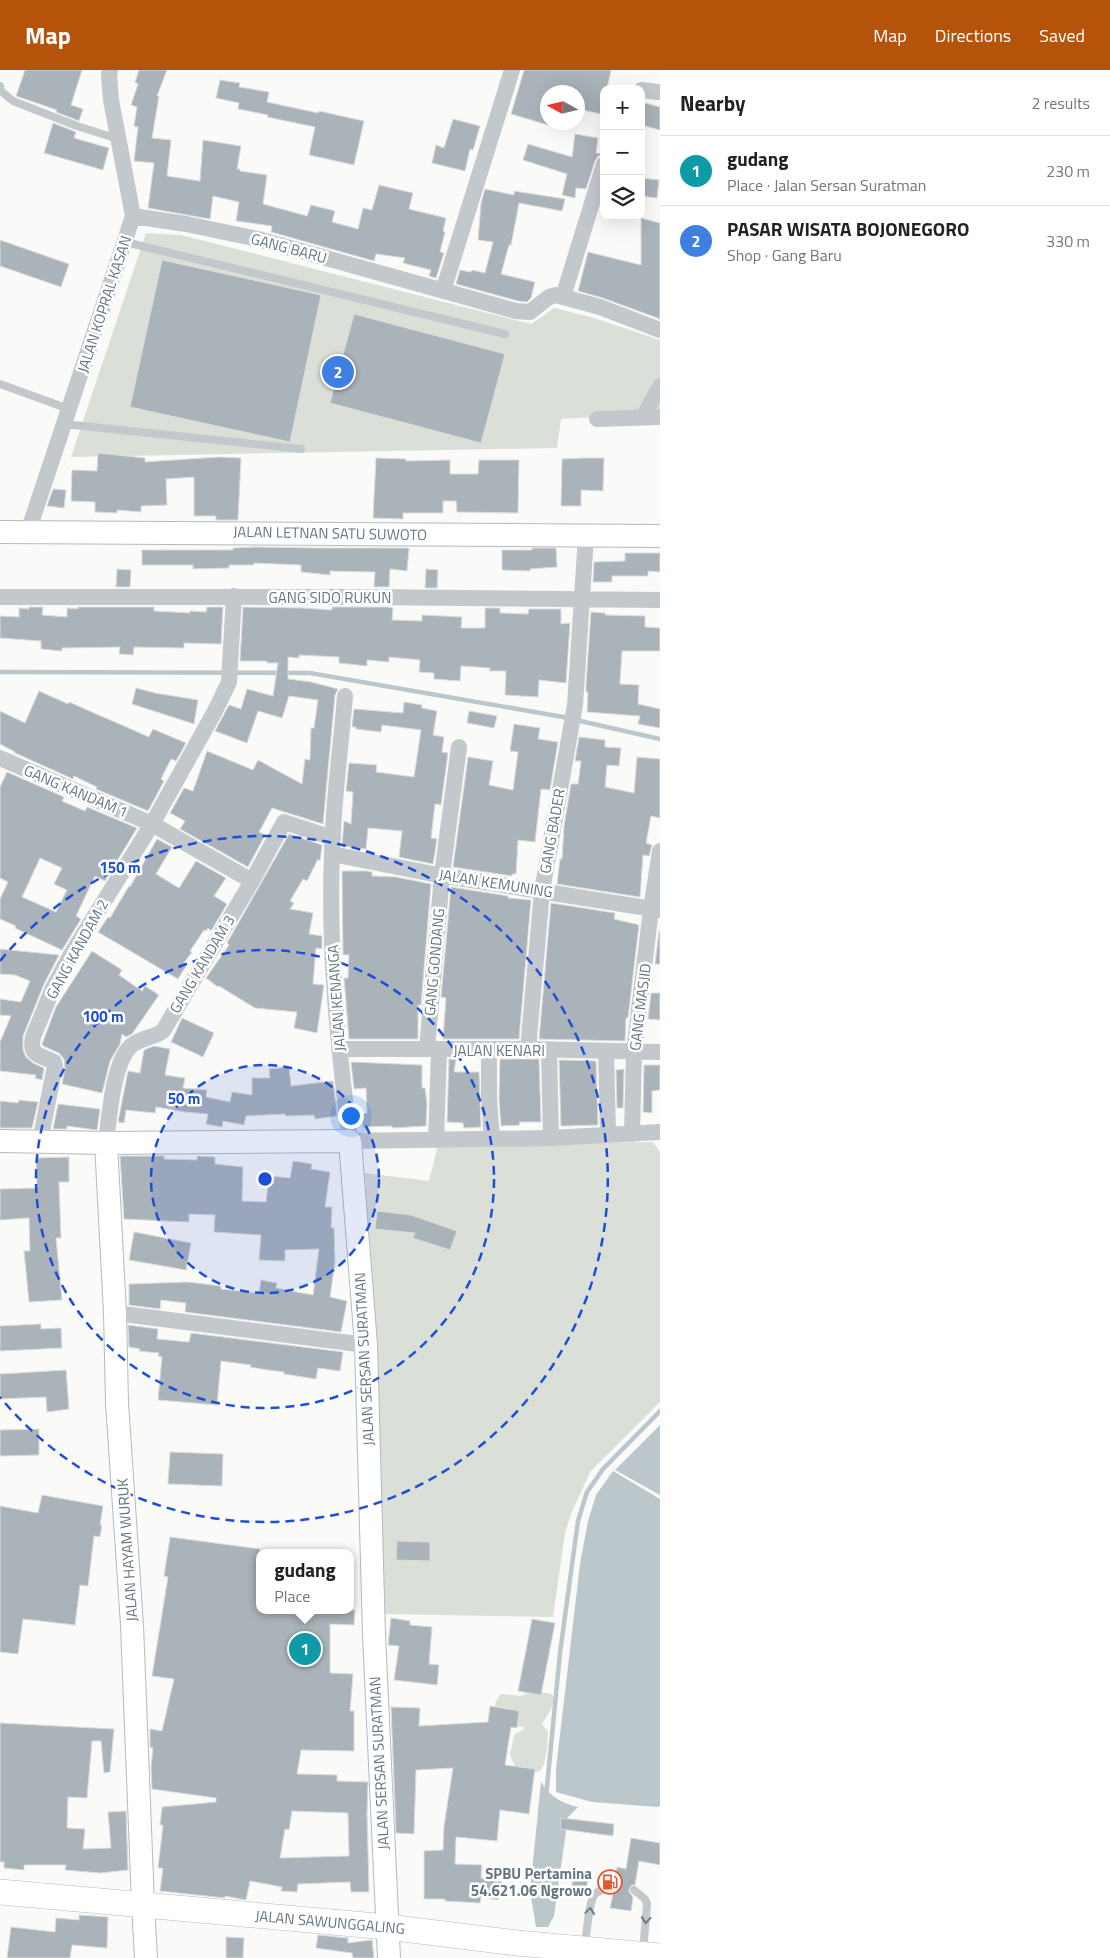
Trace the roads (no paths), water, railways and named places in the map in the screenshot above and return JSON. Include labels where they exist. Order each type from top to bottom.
[{"type":"main road","name":"JALAN LETNAN SATU SUWOTO","points":[[0,532],[269,532],[660,536]]},
{"type":"main road","points":[[0,1141],[106,1143],[350,1141]]},
{"type":"main road","name":"JALAN SERSAN SURATMAN","points":[[350,1141],[366,1345],[374,1634],[389,1958]]},
{"type":"main road","name":"JALAN HAYAM WURUK","points":[[106,1143],[116,1313],[117,1403],[132,1625],[142,1905],[146,1958]]},
{"type":"main road","name":"JALAN SAWUNGGALING","points":[[0,1892],[387,1927],[552,1947],[651,1956]]},
{"type":"street","name":"JALAN KOPRAL KASAN","points":[[28,532],[133,216],[111,100],[110,70]]},
{"type":"street","points":[[443,291],[512,70]]},
{"type":"street","points":[[645,90],[658,92]]},
{"type":"street","points":[[601,175],[563,297],[600,308],[660,330]]},
{"type":"street","name":"GANG BARU","points":[[133,216],[186,224],[258,239],[495,307],[530,312],[549,297],[556,295],[563,297]]},
{"type":"street","points":[[643,417],[660,386]]},
{"type":"street","points":[[598,419],[660,416]]},
{"type":"street","points":[[583,600],[586,536]]},
{"type":"street","name":"GANG SIDO RUKUN","points":[[0,597],[234,596],[660,600]]},
{"type":"street","name":"GANG KANDAM 2","points":[[40,1141],[55,1066],[54,1062],[38,1056],[35,1052],[32,1045],[36,1031],[53,988],[70,956],[152,824],[205,730],[229,682],[234,596]]},
{"type":"street","name":"GANG BADER","points":[[528,1049],[542,891],[576,705],[583,600]]},
{"type":"street","name":"JALAN KENANGA","points":[[345,696],[332,854],[332,954],[339,1049],[350,1141]]},
{"type":"street","name":"GANG GONDANG","points":[[436,1140],[433,1050],[442,875],[459,747]]},
{"type":"street","name":"GANG KANDAM 1","points":[[0,758],[152,824],[252,881]]},
{"type":"street","name":"GANG KANDAM 3","points":[[106,1143],[113,1086],[125,1053],[132,1045],[156,1037],[163,1031],[252,881],[284,822],[333,838]]},
{"type":"street","name":"GANG MASJID","points":[[632,1134],[634,1052],[656,909],[660,851]]},
{"type":"street","name":"JALAN KEMUNING","points":[[332,854],[442,875],[656,909]]},
{"type":"street","name":"JALAN KENARI","points":[[339,1049],[528,1049],[660,1052]]},
{"type":"street","points":[[489,1050],[489,1099],[492,1139]]},
{"type":"street","points":[[549,1050],[551,1138]]},
{"type":"street","points":[[606,1051],[608,1134]]},
{"type":"street","points":[[350,1141],[551,1138],[660,1132]]},
{"type":"street","points":[[116,1313],[366,1345]]},
{"type":"lane","points":[[0,86],[1,91],[13,102],[118,139]]},
{"type":"lane","points":[[125,242],[506,334]]},
{"type":"lane","points":[[0,384],[66,416],[301,448]]},
{"type":"lane","points":[[584,1950],[591,1902],[595,1894],[602,1889],[614,1887]]},
{"type":"lane","points":[[634,1890],[645,1899],[647,1904],[651,1956]]},
{"type":"waterway","points":[[0,672],[310,673],[569,718]]},
{"type":"waterway","points":[[576,720],[660,739]]},
{"type":"waterway","points":[[546,1797],[560,1653],[578,1521],[587,1492],[603,1469],[660,1411]]},
{"type":"place","name":"PASAR WISATA BOJONEGORO","points":[[338,372]]},
{"type":"place","name":"gudang","points":[[305,1649]]},
{"type":"place","name":"SPBU Pertamina 54.621.06 Ngrowo","points":[[610,1882]]}]
